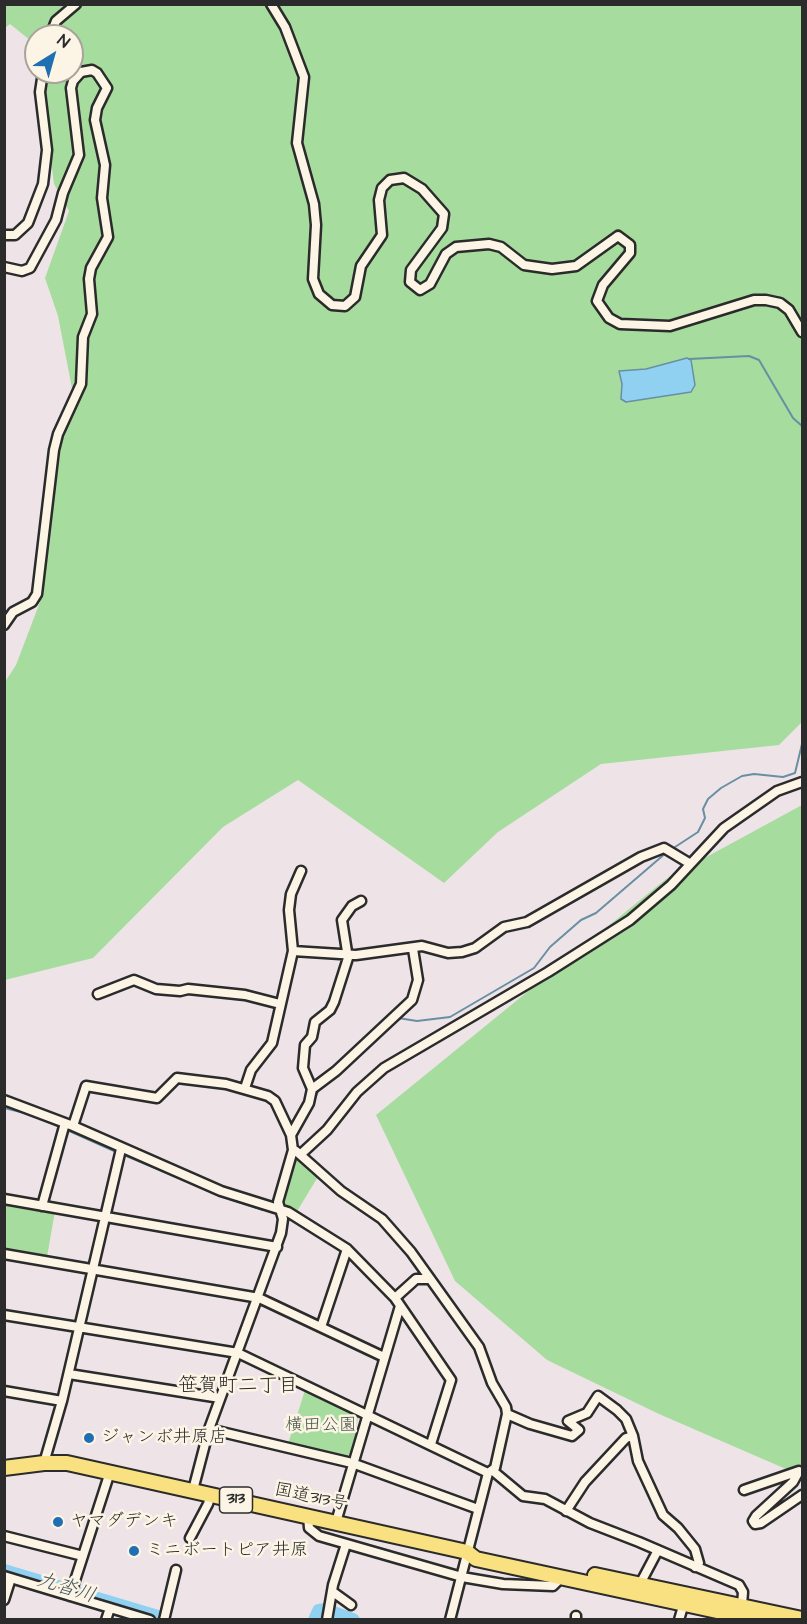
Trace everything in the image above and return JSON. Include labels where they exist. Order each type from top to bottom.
[{"type":"highway","name":"国道313号","points":[[4,1468],[44,1463],[67,1463],[467,1552],[476,1559],[759,1620]]},
{"type":"highway","name":"国道313号","points":[[467,1552],[476,1550],[802,1619]]},
{"type":"street","points":[[55,24],[76,4]]},
{"type":"street","points":[[271,4],[285,27],[304,77],[297,143],[314,204],[316,225],[313,279],[320,294],[332,305],[345,306],[355,297],[361,266],[382,235],[380,193],[390,180],[404,178],[432,198],[444,214],[442,228],[411,270],[410,282],[420,290],[430,284],[446,254],[456,247],[489,244],[501,247],[524,265],[552,269],[576,266],[618,236],[630,245],[630,253],[603,285],[597,301],[609,318],[620,324],[670,326],[754,300],[766,300],[780,303],[789,310],[802,332]]},
{"type":"street","points":[[4,267],[22,271],[30,268],[56,220],[63,193],[79,155],[71,88],[81,72],[92,70],[102,77],[107,88],[97,108],[95,120],[105,165],[102,198],[108,237],[91,268],[89,279],[92,315],[83,337],[81,384],[58,434],[54,450],[37,594],[32,602],[13,612],[4,625]]},
{"type":"street","points":[[4,235],[15,236],[28,223],[43,184],[47,150],[40,92],[41,84]]},
{"type":"street","points":[[193,1490],[209,1429],[277,1247],[283,1219],[279,1209],[279,1197],[297,1152],[327,1130],[357,1092],[384,1068],[548,972],[630,920],[670,885],[710,840],[777,791],[802,782]]},
{"type":"street","points":[[293,951],[379,954],[422,946],[448,953],[475,948],[504,927],[527,922],[641,857],[664,848],[689,864]]},
{"type":"street","points":[[245,1088],[250,1070],[272,1043],[293,951],[289,910],[291,894],[301,871]]},
{"type":"street","points":[[291,1135],[309,1103],[312,1089],[303,1068],[305,1045],[312,1036],[315,1022],[330,1010],[346,971],[347,953],[342,920],[352,906],[361,901]]},
{"type":"street","points":[[312,1089],[336,1071],[412,1000],[418,980],[413,949]]},
{"type":"street","points":[[98,994],[134,980],[163,990],[188,989],[245,995],[280,1004]]},
{"type":"street","points":[[42,1206],[69,1124],[86,1086],[104,1091],[123,1091],[152,1099],[161,1096],[177,1078],[245,1088],[274,1101],[297,1152],[340,1191],[382,1219],[411,1252],[483,1353],[492,1383],[507,1414],[530,1424],[572,1436],[579,1430],[568,1421],[587,1413],[598,1396],[626,1419],[633,1436],[638,1461],[663,1515],[678,1528],[695,1549],[699,1563],[695,1567]]},
{"type":"street","points":[[4,1100],[69,1124],[121,1149],[221,1191],[279,1209],[348,1249],[395,1298],[451,1380],[431,1444]]},
{"type":"street","points":[[44,1463],[63,1401],[121,1149]]},
{"type":"street","points":[[4,1199],[277,1247]]},
{"type":"street","points":[[321,1327],[348,1249]]},
{"type":"street","points":[[4,1254],[258,1298],[384,1357]]},
{"type":"street","points":[[395,1298],[416,1279],[429,1279]]},
{"type":"street","points":[[336,1522],[400,1306]]},
{"type":"street","points":[[4,1315],[238,1353],[490,1472],[523,1496],[540,1497],[590,1523],[739,1585],[743,1592],[742,1605]]},
{"type":"street","points":[[69,1374],[220,1398]]},
{"type":"street","points":[[4,1391],[63,1401]]},
{"type":"street","points":[[450,1620],[478,1509],[507,1414]]},
{"type":"street","points":[[209,1429],[352,1463],[478,1509]]},
{"type":"street","points":[[566,1510],[585,1482],[626,1438],[633,1436]]},
{"type":"street","points":[[744,1490],[799,1471],[793,1482],[756,1516],[753,1521],[755,1524],[761,1523],[802,1495]]},
{"type":"street","points":[[71,1592],[110,1472]]},
{"type":"street","points":[[190,1538],[211,1494]]},
{"type":"street","points":[[308,1516],[309,1528],[316,1534],[462,1577],[503,1584],[553,1586],[562,1577]]},
{"type":"street","points":[[4,1536],[83,1556]]},
{"type":"street","points":[[328,1613],[346,1544]]},
{"type":"street","points":[[640,1584],[658,1550]]},
{"type":"street","points":[[164,1620],[176,1570]]},
{"type":"street","points":[[4,1600],[8,1577],[71,1592],[110,1608],[150,1620]]},
{"type":"street","points":[[333,1592],[351,1605]]},
{"type":"street","points":[[679,1620],[684,1603]]},
{"type":"street","points":[[106,1620],[110,1608]]},
{"type":"green space","points":[[5,4],[802,5],[802,722],[779,745],[601,764],[498,832],[444,883],[298,780],[223,827],[93,958],[5,980],[5,682],[16,665],[40,602],[62,438],[76,409],[58,316],[45,278],[69,211],[54,184],[44,106],[45,84],[84,84],[84,24],[24,24],[24,35],[10,24],[5,28]]},
{"type":"green space","points":[[802,805],[802,1476],[659,1414],[547,1360],[455,1281],[376,1115],[666,879]]},
{"type":"green space","points":[[299,1156],[319,1175],[296,1213],[283,1202],[292,1168]]},
{"type":"green space","points":[[4,1203],[55,1211],[47,1257],[5,1250]]},
{"type":"green space","name":"横田公園","points":[[305,1390],[358,1417],[352,1453],[346,1457],[288,1444]]},
{"type":"water","points":[[687,358],[691,360],[695,385],[691,392],[626,402],[621,399],[622,384],[619,371],[646,369]]},
{"type":"waterway","points":[[689,359],[749,356],[759,360],[793,418],[802,426]]},
{"type":"waterway","points":[[672,849],[698,832],[705,818],[703,809],[708,799],[721,788],[742,776],[754,774],[783,777],[795,773],[802,744]]},
{"type":"waterway","points":[[398,1018],[417,1021],[450,1017],[534,968],[550,947],[581,920],[596,913],[667,852]]},
{"type":"waterway","points":[[313,1103],[319,1089]]},
{"type":"waterway","points":[[4,1108],[29,1114],[60,1127]]},
{"type":"waterway","points":[[67,1130],[114,1151]]},
{"type":"waterway","points":[[124,1155],[221,1196],[263,1210]]},
{"type":"waterway","name":"九沓川","points":[[4,1571],[161,1618]]},
{"type":"waterway","name":"九沓川","points":[[315,1620],[319,1611],[325,1610],[353,1620]]},
{"type":"place","name":"ジャンボ井原店","points":[[89,1438]]},
{"type":"place","name":"ヤマダデンキ","points":[[58,1522]]},
{"type":"place","name":"ミニボートピア井原","points":[[134,1551]]},
{"type":"district","name":"笹賀町二丁目","points":[[238,1387]]}]
